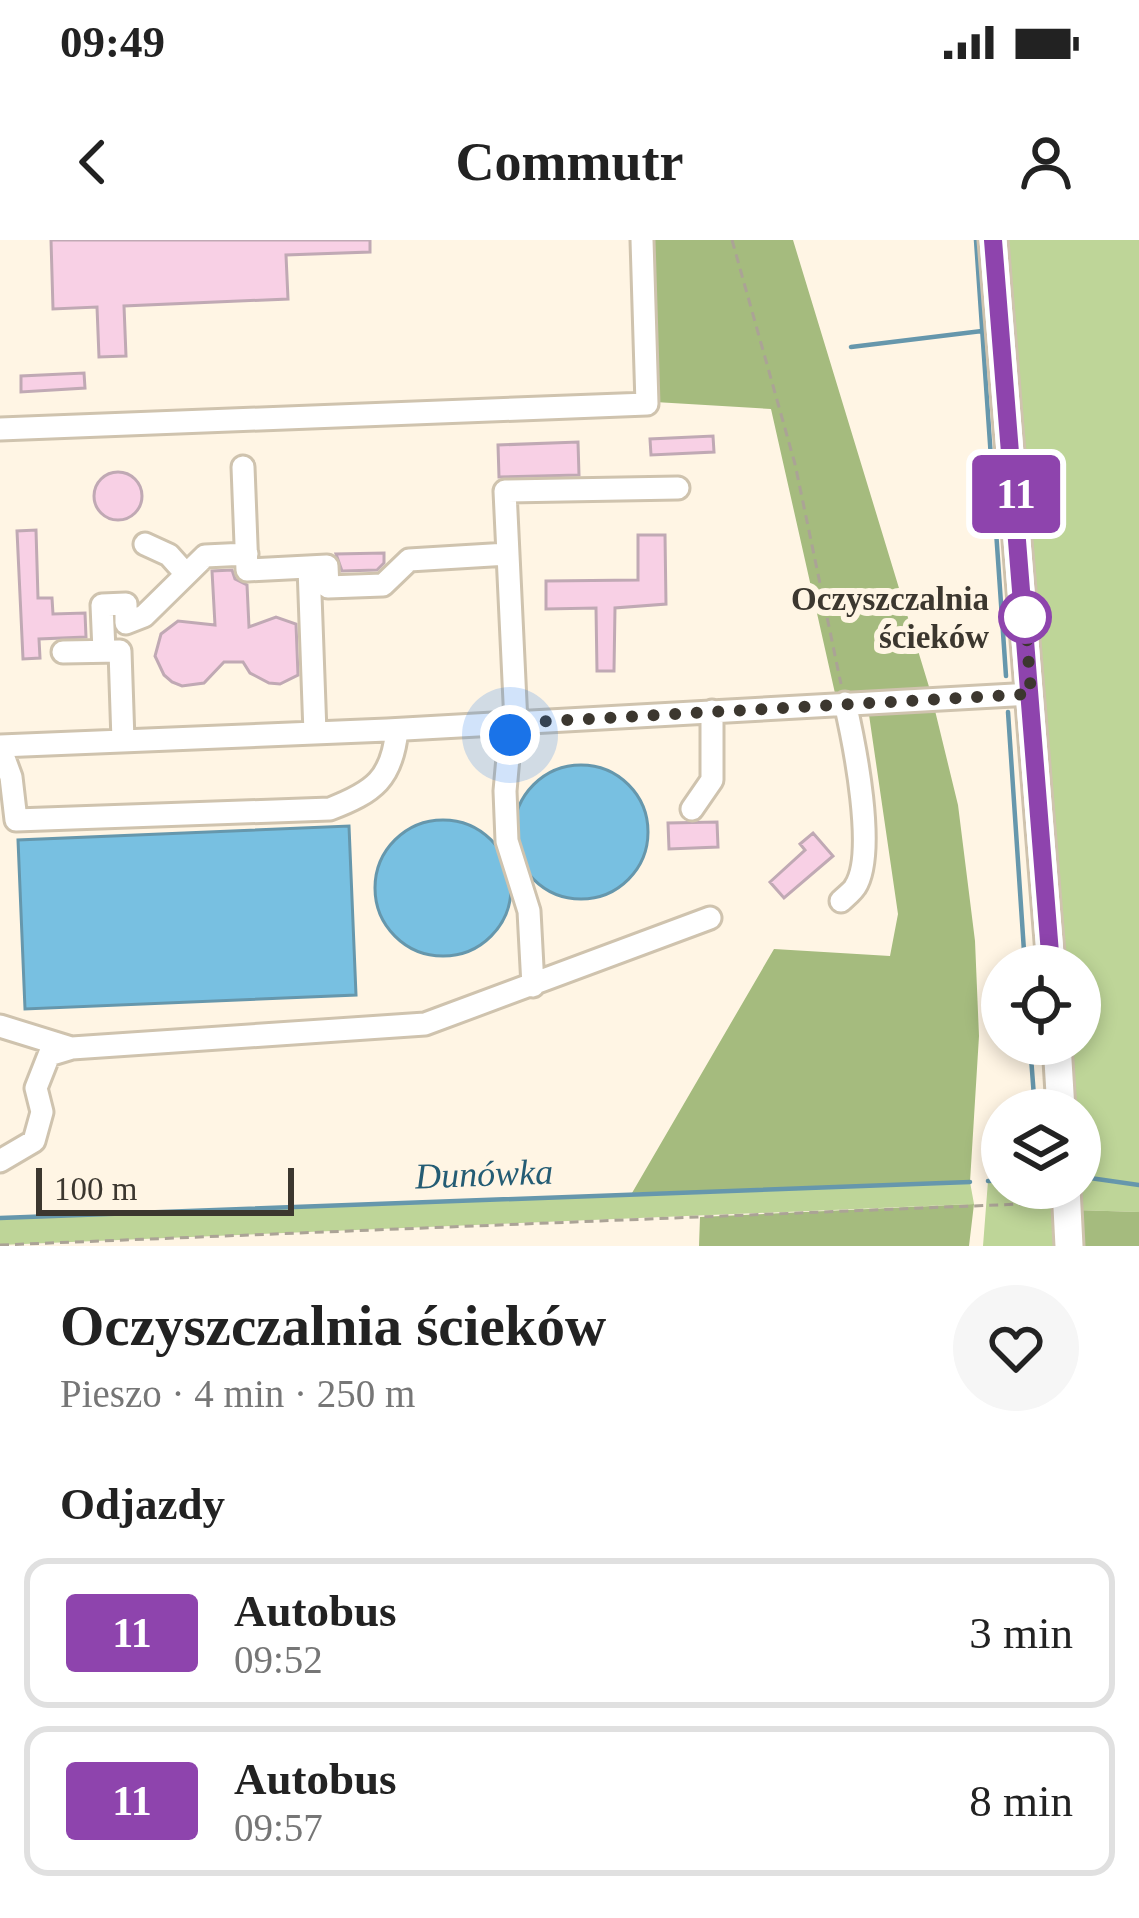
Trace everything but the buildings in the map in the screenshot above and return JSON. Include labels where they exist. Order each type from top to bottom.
[{"type":"main road","points":[[993,240],[1049,945]]},
{"type":"main road","points":[[1067,1209],[1069,1246]]},
{"type":"lane","points":[[0,429],[647,404],[642,240]]},
{"type":"lane","points":[[243,467],[248,570],[327,566],[328,587],[383,584],[409,560],[508,554]]},
{"type":"lane","points":[[533,986],[529,911],[507,841],[507,774],[510,735],[516,723],[505,491],[678,488]]},
{"type":"lane","points":[[145,544],[169,555],[186,574]]},
{"type":"lane","points":[[104,651],[102,605],[126,604],[126,623],[144,616],[205,556],[247,554]]},
{"type":"lane","points":[[309,567],[315,733]]},
{"type":"lane","points":[[63,652],[120,651],[123,741]]},
{"type":"lane","points":[[397,730],[394,760],[384,776],[369,790],[330,809],[8,828],[11,777],[0,747],[1031,694]]},
{"type":"lane","points":[[841,901],[855,889],[863,867],[864,823],[845,703]]},
{"type":"lane","points":[[692,809],[712,780],[712,711]]},
{"type":"lane","points":[[0,1161],[34,1142],[42,1112],[36,1088],[49,1055],[72,1048],[425,1024],[710,918]]},
{"type":"lane","points":[[0,1026],[72,1048]]},
{"type":"path","points":[[732,240],[795,464],[845,703]]},
{"type":"path","points":[[0,1245],[981,1199]]},
{"type":"green space","points":[[649,240],[793,240],[930,690],[958,805],[975,941],[979,1036],[970,1182],[632,1193],[774,949],[890,956],[898,914],[868,708],[839,711],[771,409],[655,402]]},
{"type":"green space","points":[[1002,240],[1139,240],[1139,1212],[1076,1210],[1101,1209],[1101,1089],[1068,1089],[1067,1065],[1101,1065],[1101,945],[1058,945]]},
{"type":"green space","points":[[970,1182],[974,1204],[0,1245],[0,1218]]},
{"type":"green space","points":[[974,1204],[969,1246],[699,1246],[700,1217]]},
{"type":"green space","points":[[986,1209],[1057,1209],[1060,1246],[983,1246]]},
{"type":"green space","points":[[1076,1210],[1139,1212],[1139,1246],[1077,1246]]},
{"type":"water","points":[[581,765],[607,770],[629,784],[643,806],[648,832],[643,858],[629,880],[607,894],[581,899],[555,894],[533,880],[519,858],[514,832],[519,806],[533,784],[555,770]]},
{"type":"water","points":[[443,820],[469,825],[491,840],[506,862],[511,888],[506,914],[491,936],[469,951],[443,956],[417,951],[395,936],[380,914],[375,888],[380,862],[395,840],[417,825]]},
{"type":"water","points":[[349,826],[356,995],[25,1009],[18,840]]},
{"type":"waterway","points":[[976,240],[1006,676]]},
{"type":"waterway","points":[[851,347],[982,331]]},
{"type":"waterway","points":[[1008,712],[1024,945]]},
{"type":"waterway","points":[[1032,1065],[1033,1089]]},
{"type":"waterway","name":"Dunówka","points":[[1101,1180],[1139,1185]]},
{"type":"waterway","name":"Dunówka","points":[[0,1218],[970,1182]]},
{"type":"bus line","name":"11","points":[[993,240],[1049,945]]},
{"type":"place","name":"Oczyszczalnia ścieków","points":[[1025,617]]},
{"type":"route","points":[[510,735],[516,723],[1031,694],[1024,601],[1025,617]]}]
